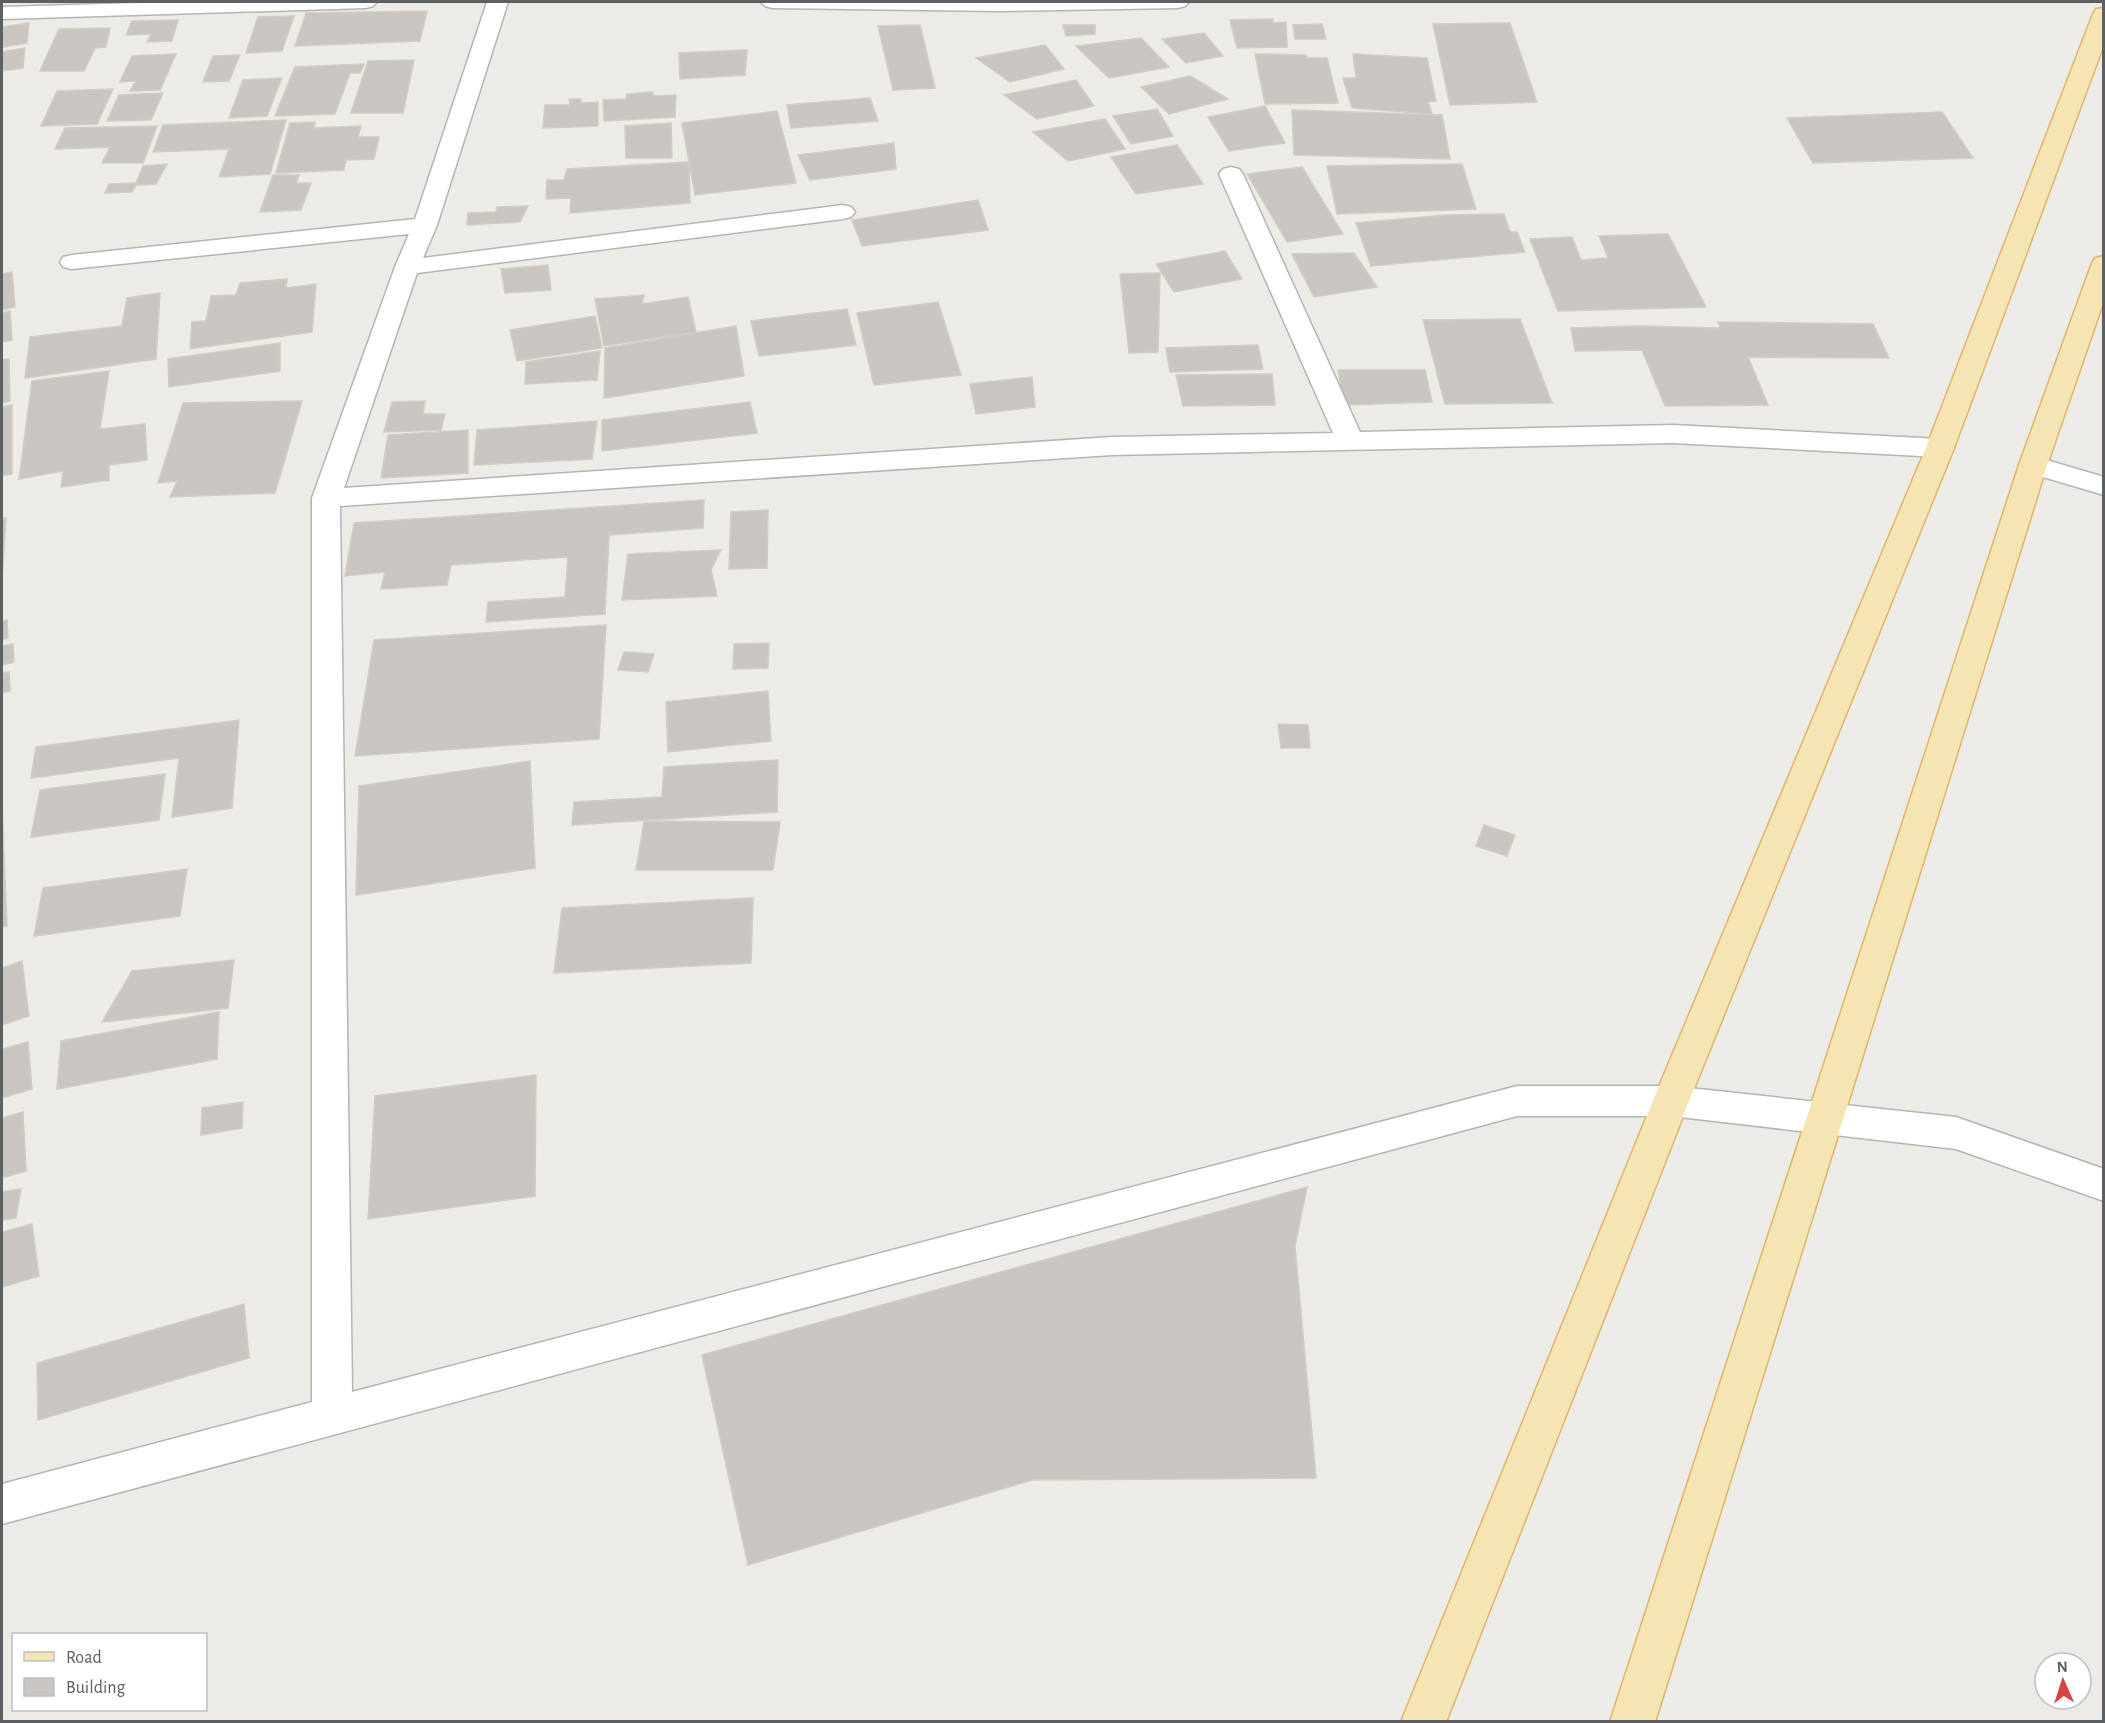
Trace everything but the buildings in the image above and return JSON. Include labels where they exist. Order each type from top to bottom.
[{"type":"main road","points":[[1423,1722],[1671,1101],[1940,448],[2103,14]]},
{"type":"main road","points":[[1632,1722],[2033,465],[2103,263]]},
{"type":"street","points":[[2,14],[366,2]]},
{"type":"street","points":[[332,1416],[326,498],[407,267],[425,225],[497,2]]},
{"type":"street","points":[[772,2],[1000,5],[1179,2]]},
{"type":"street","points":[[1231,174],[1350,441]]},
{"type":"street","points":[[407,267],[843,213]]},
{"type":"street","points":[[72,262],[425,225]]},
{"type":"street","points":[[326,498],[1112,446],[1673,434],[1940,448]]},
{"type":"street","points":[[2033,465],[2103,486]]},
{"type":"street","points":[[2,1504],[1517,1101],[1671,1101],[1956,1133],[2103,1185]]}]
